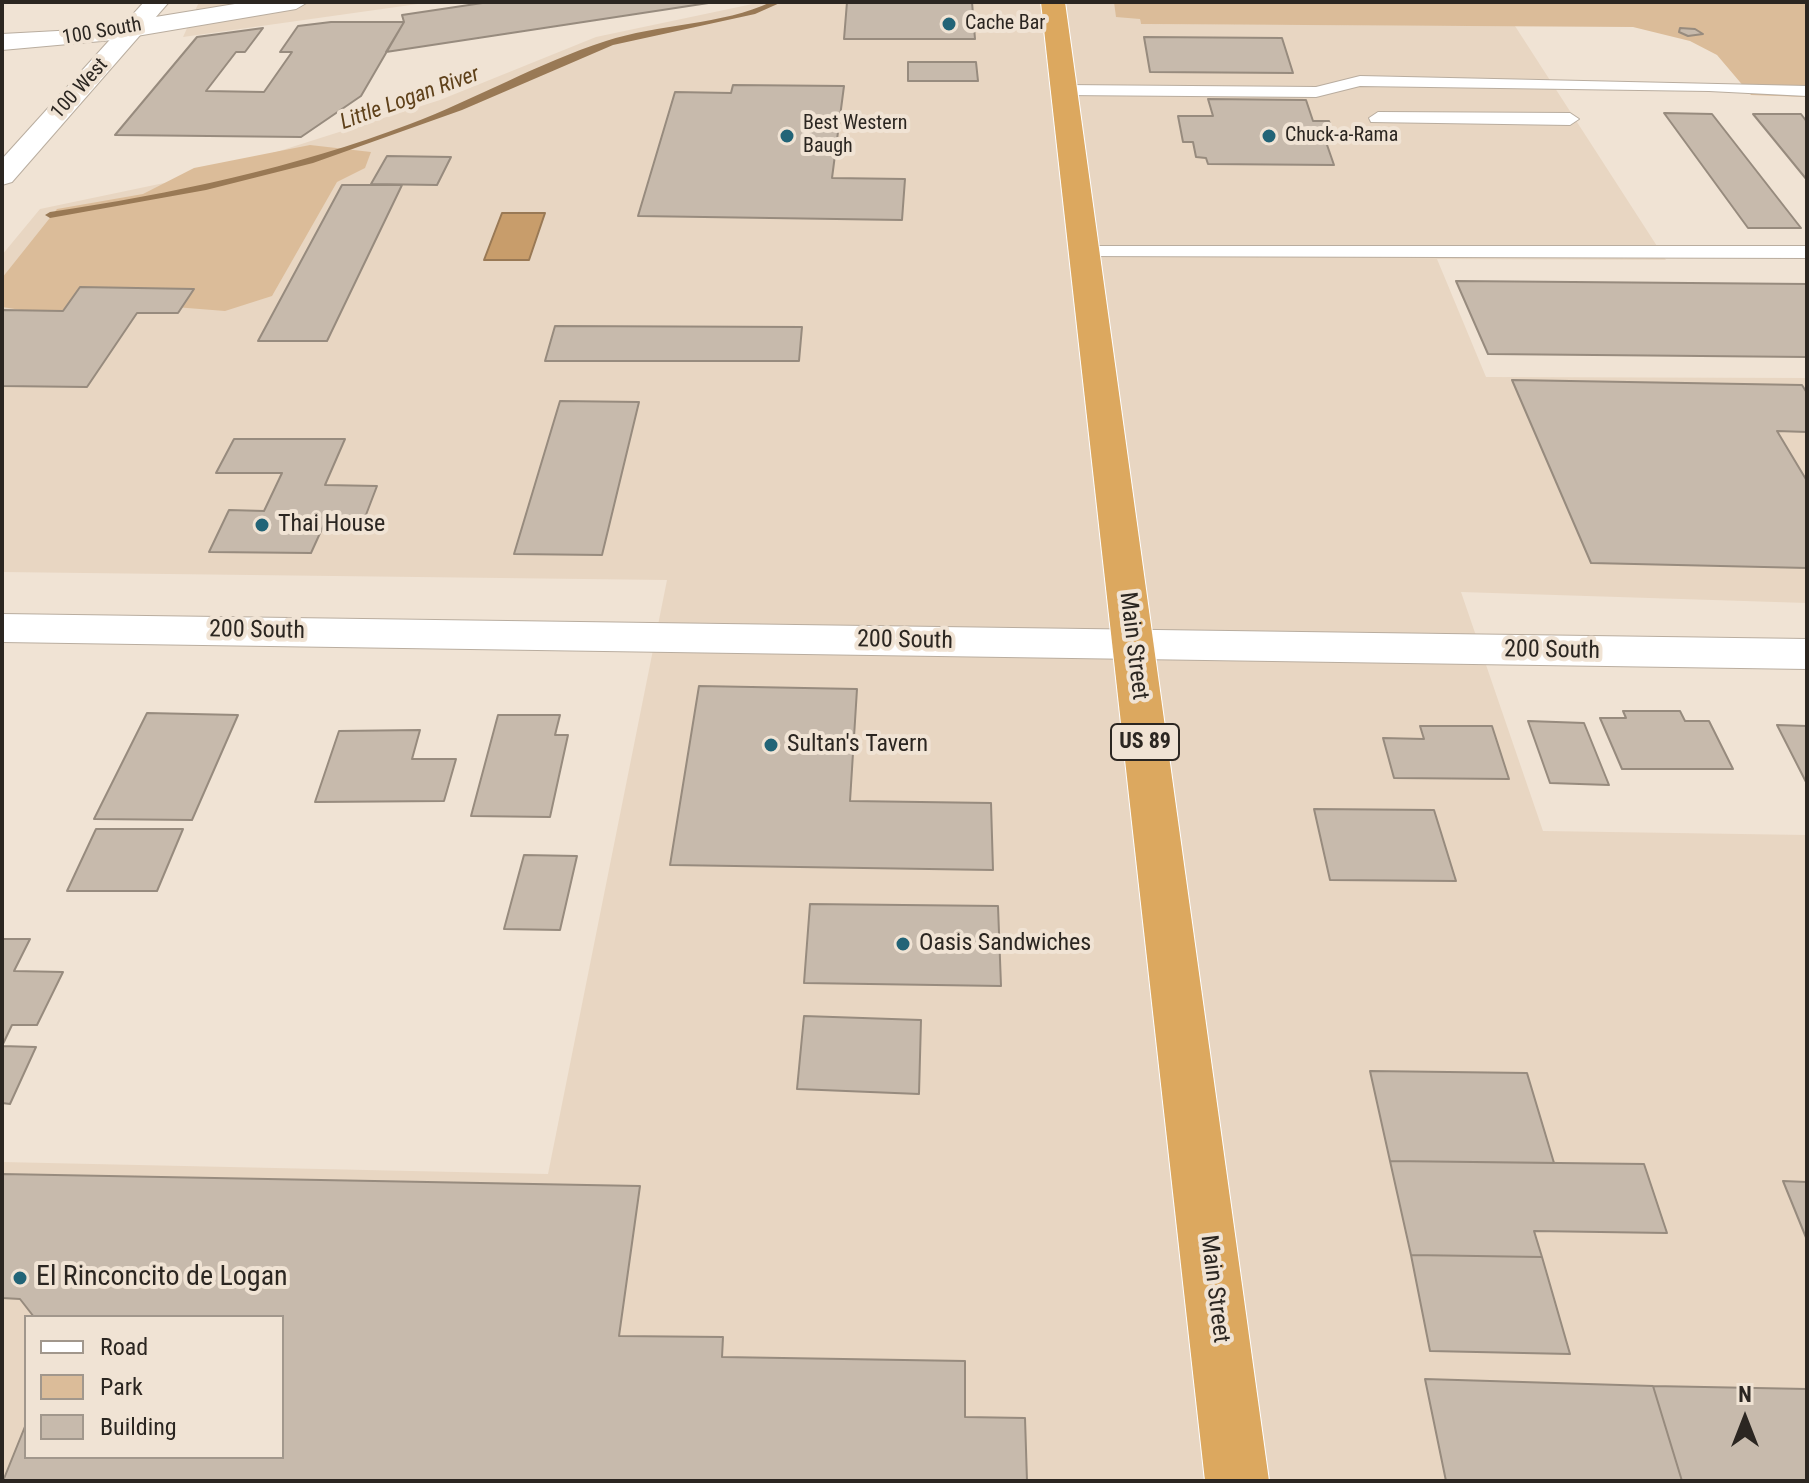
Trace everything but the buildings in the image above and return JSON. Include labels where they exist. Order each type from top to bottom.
[{"type":"highway","name":"Main Street","points":[[1053,2],[1237,1481]]},
{"type":"street","name":"100 West","points":[[2,176],[157,2]]},
{"type":"street","name":"100 South","points":[[2,42],[71,39],[296,2]]},
{"type":"street","name":"200 South","points":[[2,628],[1807,654]]},
{"type":"lane","points":[[1064,90],[1316,92],[1360,81],[1807,91]]},
{"type":"lane","points":[[1378,118],[1570,119]]},
{"type":"lane","points":[[1084,252],[1807,252]]},
{"type":"shaded area","points":[[199,2],[432,2],[183,37]]},
{"type":"shaded area","points":[[762,2],[1137,2],[1141,24],[1515,26],[1666,260],[1437,259],[1486,377],[1807,378],[1807,603],[1461,592],[1543,831],[1807,835],[1807,1481],[2,1481],[2,1162],[548,1174],[667,580],[2,572],[2,255],[40,209],[207,174],[440,100],[596,37]]},
{"type":"shaded area","points":[[502,213],[545,213],[529,260],[484,260]]},
{"type":"green space","points":[[1114,2],[1807,2],[1807,97],[1751,95],[1717,55],[1690,41],[1633,27],[1141,24],[1140,19],[1116,17]]},
{"type":"green space","points":[[310,145],[371,152],[365,168],[337,182],[272,296],[225,311],[137,304],[53,315],[2,307],[2,278],[57,209],[143,194],[194,168]]},
{"type":"waterway","name":"Little Logan River","points":[[50,215],[154,198],[258,175],[410,127],[609,43],[752,12],[778,2]]},
{"type":"place","name":"Cache Bar","points":[[949,24]]},
{"type":"place","name":"Best Western Baugh","points":[[787,136]]},
{"type":"place","name":"Chuck-a-Rama","points":[[1269,136]]},
{"type":"place","name":"Thai House","points":[[262,525]]},
{"type":"place","name":"Sultan's Tavern","points":[[771,745]]},
{"type":"place","name":"Oasis Sandwiches","points":[[903,944]]},
{"type":"place","name":"El Rinconcito de Logan","points":[[20,1278]]}]
